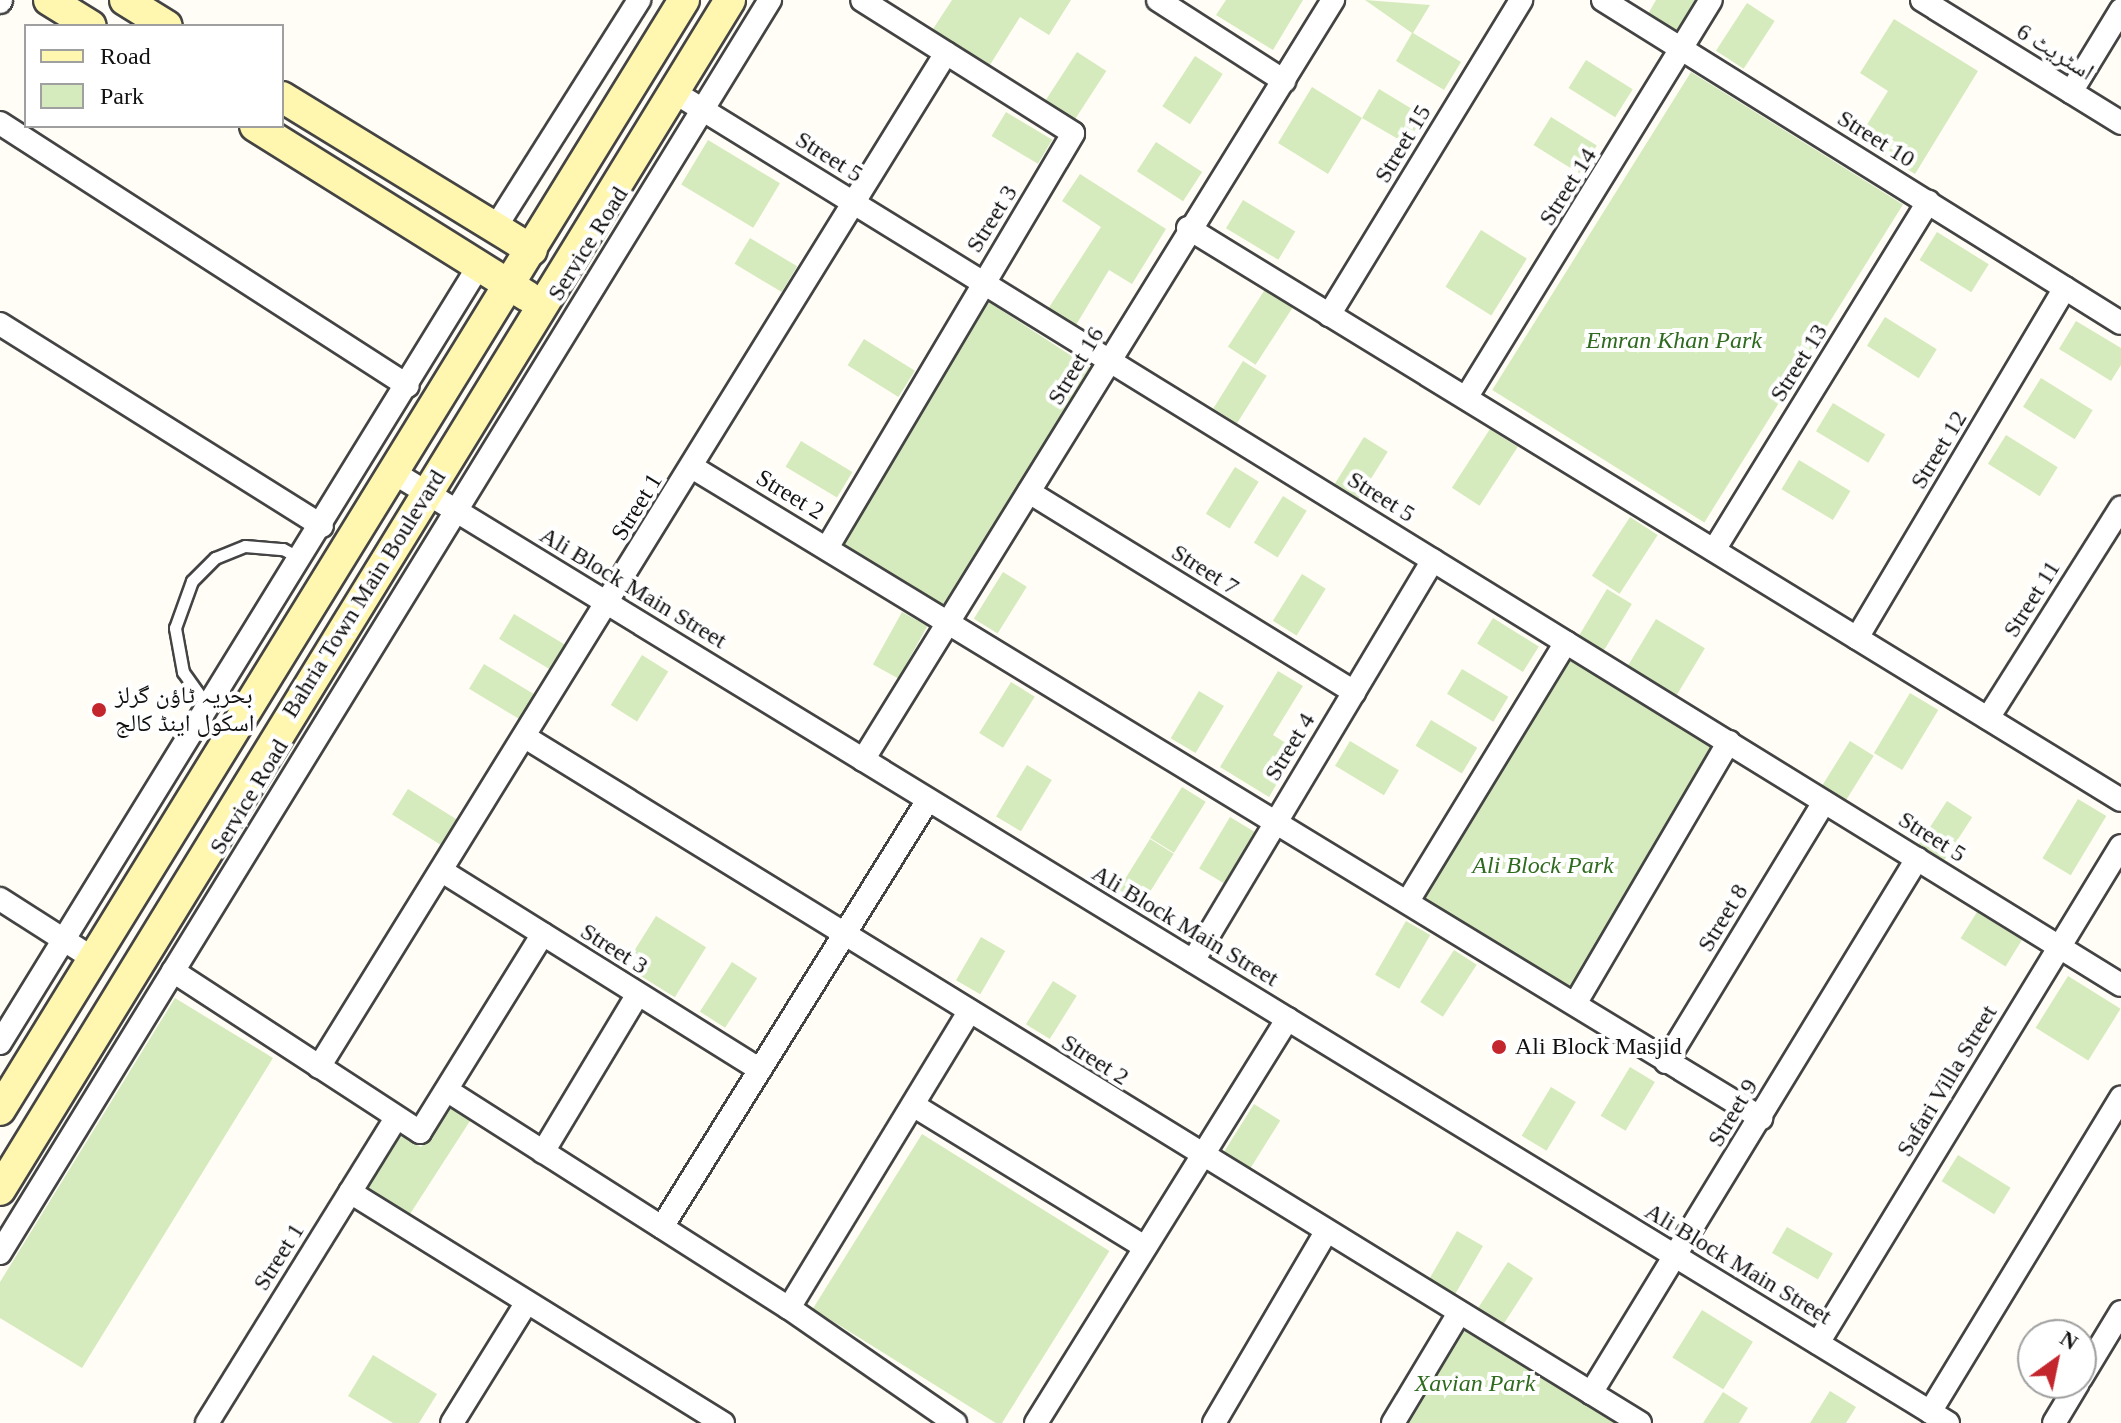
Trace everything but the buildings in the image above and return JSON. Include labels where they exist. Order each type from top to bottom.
[{"type":"main road","points":[[49,0],[88,24]]},
{"type":"main road","points":[[125,0],[164,24]]},
{"type":"main road","name":"Bahria Town Main Boulevard","points":[[0,1110],[396,474],[684,0]]},
{"type":"main road","name":"Bahria Town Main Boulevard","points":[[0,1190],[730,0]]},
{"type":"main road","points":[[284,98],[532,250]]},
{"type":"main road","points":[[258,128],[480,264],[542,306]]},
{"type":"main road","points":[[394,167],[396,177],[496,241],[523,321],[523,338]]},
{"type":"street","name":"Service Road","points":[[0,1253],[770,0]]},
{"type":"street","name":"Street 3","points":[[827,548],[1073,133],[862,0]]},
{"type":"street","points":[[1158,0],[1284,81]]},
{"type":"street","name":"Street 16","points":[[863,760],[1110,361],[1188,228],[1333,0]]},
{"type":"street","name":"Street 15","points":[[1329,315],[1521,0]]},
{"type":"street","name":"Street 10","points":[[1603,0],[2121,323]]},
{"type":"street","name":"Street 14","points":[[1466,398],[1711,0]]},
{"type":"street","name":"اسٹریٹ 6","points":[[1922,0],[2121,123]]},
{"type":"street","points":[[495,228],[633,2]]},
{"type":"street","points":[[2071,92],[2121,10]]},
{"type":"street","name":"Street 1","points":[[319,1067],[946,53]]},
{"type":"street","name":"Street 5","points":[[674,92],[2121,985]]},
{"type":"street","points":[[0,123],[408,386]]},
{"type":"street","name":"Street 13","points":[[1714,550],[1928,202]]},
{"type":"street","points":[[1188,228],[2121,800]]},
{"type":"street","points":[[0,1043],[322,526],[480,264]]},
{"type":"street","name":"Street 12","points":[[1857,638],[2065,288]]},
{"type":"street","points":[[0,324],[322,526]]},
{"type":"street","name":"Street 2","points":[[692,467],[1277,820],[1761,1118]]},
{"type":"street","name":"Ali Block Main Street","points":[[396,474],[1939,1418]]},
{"type":"street","name":"Street 7","points":[[1029,492],[1354,692]]},
{"type":"street","name":"Street 11","points":[[1988,718],[2121,508]]},
{"type":"street","name":"Street 4","points":[[1193,961],[1433,560]]},
{"type":"street","points":[[1408,901],[1566,642]]},
{"type":"street","name":"Street 2","points":[[525,737],[1201,1156],[1640,1423]]},
{"type":"street","points":[[1575,1004],[1729,742]]},
{"type":"street","points":[[662,1227],[928,800]]},
{"type":"street","name":"Street 8","points":[[1666,1062],[1824,802]]},
{"type":"street","name":"Safari Villa Street","points":[[1818,1343],[2121,848]]},
{"type":"street","name":"Street 9","points":[[1591,1393],[1917,859]]},
{"type":"street","name":"Street 3","points":[[442,871],[760,1070]]},
{"type":"street","points":[[0,899],[94,959]]},
{"type":"street","points":[[135,968],[168,980],[319,1067],[420,1132],[543,934]]},
{"type":"street","points":[[543,1152],[638,994]]},
{"type":"street","points":[[789,1308],[969,1012]]},
{"type":"street","points":[[1036,1423],[1287,1019]]},
{"type":"street","points":[[448,1091],[789,1308],[955,1423]]},
{"type":"street","points":[[1939,1418],[2121,1098]]},
{"type":"street","points":[[913,1105],[1145,1247]]},
{"type":"street","name":"Street 1","points":[[207,1423],[396,1118]]},
{"type":"street","points":[[350,1192],[712,1420]]},
{"type":"street","points":[[1214,1423],[1326,1232]]},
{"type":"street","points":[[452,1423],[527,1302]]},
{"type":"street","points":[[2097,1352],[2121,1312]]},
{"type":"street","points":[[1393,1423],[1459,1313]]},
{"type":"street","points":[[2054,1423],[2069,1399]]},
{"type":"lane","points":[[208,708],[183,672],[175,628],[192,581],[215,558],[245,546],[283,549],[301,559]]},
{"type":"green space","points":[[952,0],[1071,0],[1049,35],[1020,17],[988,68],[931,32]]},
{"type":"green space","points":[[1226,0],[1303,0],[1273,50],[1216,15]]},
{"type":"green space","points":[[1365,0],[1430,5],[1413,33],[1461,62],[1444,90],[1396,61],[1412,33]]},
{"type":"green space","points":[[1656,0],[1696,0],[1676,31],[1648,14]]},
{"type":"green space","points":[[1747,3],[1775,21],[1744,69],[1716,51]]},
{"type":"green space","points":[[1894,19],[1978,71],[1915,174],[1858,139],[1888,91],[1860,73]]},
{"type":"green space","points":[[1077,52],[1106,71],[1073,123],[1043,104]]},
{"type":"green space","points":[[1195,56],[1223,74],[1190,124],[1162,106]]},
{"type":"green space","points":[[1586,60],[1633,89],[1615,117],[1569,88]]},
{"type":"green space","name":"Emran Khan Park","points":[[1691,72],[1903,204],[1704,522],[1492,390]]},
{"type":"green space","points":[[1312,87],[1362,118],[1328,174],[1278,143]]},
{"type":"green space","points":[[1379,89],[1427,118],[1410,146],[1362,118]]},
{"type":"green space","points":[[1006,112],[1052,140],[1038,164],[992,136]]},
{"type":"green space","points":[[1551,117],[1597,146],[1579,174],[1534,145]]},
{"type":"green space","points":[[708,140],[780,183],[753,228],[681,185]]},
{"type":"green space","points":[[1156,142],[1202,172],[1183,201],[1137,171]]},
{"type":"green space","points":[[1080,174],[1166,229],[1132,284],[1109,270],[1076,325],[1048,309],[1101,227],[1062,201]]},
{"type":"green space","points":[[1243,200],[1295,231],[1278,260],[1226,228]]},
{"type":"green space","points":[[1481,230],[1527,259],[1491,315],[1445,287]]},
{"type":"green space","points":[[1937,232],[1989,264],[1971,292],[1920,260]]},
{"type":"green space","points":[[750,238],[797,266],[782,292],[735,264]]},
{"type":"green space","points":[[1266,288],[1294,306],[1256,365],[1228,347]]},
{"type":"green space","points":[[984,299],[1095,371],[941,607],[830,536]]},
{"type":"green space","points":[[1885,317],[1937,349],[1919,378],[1867,346]]},
{"type":"green space","points":[[2076,321],[2121,348],[2121,365],[2111,381],[2059,349]]},
{"type":"green space","points":[[864,339],[915,371],[898,397],[848,365]]},
{"type":"green space","points":[[1243,361],[1267,376],[1237,423],[1213,408]]},
{"type":"green space","points":[[2041,378],[2093,410],[2075,439],[2023,407]]},
{"type":"green space","points":[[1833,403],[1885,434],[1868,463],[1816,431]]},
{"type":"green space","points":[[1490,429],[1518,447],[1480,506],[1452,488]]},
{"type":"green space","points":[[2006,435],[2058,467],[2040,496],[1988,464]]},
{"type":"green space","points":[[1364,437],[1388,452],[1359,498],[1335,484]]},
{"type":"green space","points":[[801,441],[852,472],[837,498],[786,467]]},
{"type":"green space","points":[[1799,460],[1850,491],[1833,520],[1781,489]]},
{"type":"green space","points":[[1235,467],[1259,482],[1230,528],[1206,514]]},
{"type":"green space","points":[[1283,496],[1307,511],[1278,557],[1254,543]]},
{"type":"green space","points":[[1630,517],[1658,535],[1620,594],[1592,576]]},
{"type":"green space","points":[[1003,572],[1027,587],[998,633],[974,619]]},
{"type":"green space","points":[[1302,574],[1326,589],[1297,635],[1273,621]]},
{"type":"green space","points":[[1607,589],[1632,604],[1604,651],[1579,636]]},
{"type":"green space","points":[[902,612],[927,626],[898,679],[873,664]]},
{"type":"green space","points":[[514,614],[565,645],[550,670],[499,639]]},
{"type":"green space","points":[[1493,618],[1539,647],[1523,672],[1477,643]]},
{"type":"green space","points":[[1656,619],[1705,648],[1676,696],[1627,667]]},
{"type":"green space","points":[[642,655],[668,671],[637,721],[611,705]]},
{"type":"green space","name":"Ali Block Park","points":[[1569,659],[1716,747],[1571,987],[1425,899]]},
{"type":"green space","points":[[484,664],[535,695],[520,720],[469,689]]},
{"type":"green space","points":[[1462,669],[1508,697],[1493,722],[1447,694]]},
{"type":"green space","points":[[1278,671],[1303,686],[1273,735],[1297,750],[1269,797],[1220,767]]},
{"type":"green space","points":[[1011,682],[1035,697],[1003,748],[979,733]]},
{"type":"green space","points":[[1199,691],[1224,706],[1196,753],[1171,738]]},
{"type":"green space","points":[[1910,693],[1938,710],[1902,770],[1874,753]]},
{"type":"green space","points":[[1431,720],[1477,748],[1462,774],[1416,746]]},
{"type":"green space","points":[[1350,741],[1399,770],[1384,795],[1335,766]]},
{"type":"green space","points":[[1850,741],[1874,756],[1844,803],[1820,788]]},
{"type":"green space","points":[[1027,765],[1052,780],[1021,831],[996,816]]},
{"type":"green space","points":[[1182,787],[1206,802],[1174,853],[1150,838]]},
{"type":"green space","points":[[408,789],[458,820],[442,846],[392,814]]},
{"type":"green space","points":[[2078,799],[2106,816],[2071,875],[2042,858]]},
{"type":"green space","points":[[1947,801],[1972,817],[1942,864],[1917,848]]},
{"type":"green space","points":[[1230,817],[1255,832],[1224,883],[1199,868]]},
{"type":"green space","points":[[1150,839],[1174,854],[1141,906],[1118,891]]},
{"type":"green space","points":[[1977,912],[2022,940],[2006,966],[1961,938]]},
{"type":"green space","points":[[656,916],[706,947],[675,997],[625,966]]},
{"type":"green space","points":[[1406,921],[1430,935],[1399,989],[1375,975]]},
{"type":"green space","points":[[981,937],[1005,951],[980,994],[956,980]]},
{"type":"green space","points":[[1454,950],[1477,965],[1443,1017],[1420,1002]]},
{"type":"green space","points":[[732,962],[757,978],[725,1028],[700,1011]]},
{"type":"green space","points":[[2068,976],[2121,1009],[2088,1061],[2036,1028]]},
{"type":"green space","points":[[1053,981],[1077,996],[1050,1039],[1026,1024]]},
{"type":"green space","points":[[175,998],[273,1058],[82,1368],[0,1318],[0,1282]]},
{"type":"green space","points":[[1630,1067],[1655,1082],[1626,1131],[1601,1116]]},
{"type":"green space","points":[[1551,1087],[1576,1102],[1547,1151],[1522,1136]]},
{"type":"green space","points":[[1254,1104],[1280,1120],[1250,1169],[1224,1152]]},
{"type":"green space","points":[[447,1106],[470,1121],[410,1214],[367,1187],[401,1135],[421,1147]]},
{"type":"green space","points":[[922,1134],[1109,1251],[1002,1423],[996,1423],[813,1309]]},
{"type":"green space","points":[[1958,1155],[2011,1188],[1994,1214],[1942,1181]]},
{"type":"green space","points":[[1787,1227],[1833,1254],[1818,1279],[1772,1253]]},
{"type":"green space","points":[[1457,1231],[1483,1246],[1454,1295],[1428,1280]]},
{"type":"green space","points":[[1508,1262],[1533,1278],[1502,1326],[1477,1310]]},
{"type":"green space","points":[[1702,1310],[1753,1342],[1723,1389],[1672,1357]]},
{"type":"green space","name":"Xavian Park","points":[[1461,1329],[1618,1423],[1407,1423]]},
{"type":"green space","points":[[373,1355],[437,1394],[419,1423],[393,1423],[348,1396]]},
{"type":"green space","points":[[1830,1391],[1856,1407],[1846,1423],[1810,1423]]},
{"type":"green space","points":[[1723,1392],[1748,1408],[1739,1423],[1703,1423]]},
{"type":"place","name":"بحریہ ٹاؤن گرلز اسکول اینڈ کالج","points":[[99,710]]},
{"type":"place","name":"Ali Block Masjid","points":[[1499,1047]]}]
